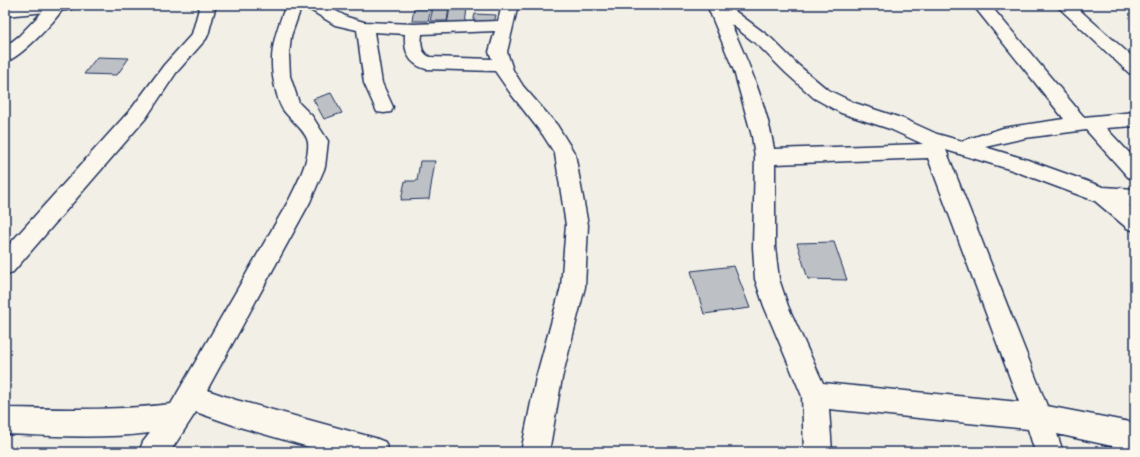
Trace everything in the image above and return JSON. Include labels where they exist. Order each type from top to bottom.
[{"type":"street","points":[[5,11],[62,5]]},
{"type":"street","points":[[5,56],[25,40],[62,5]]},
{"type":"street","points":[[5,265],[139,113],[170,69],[200,35],[208,5]]},
{"type":"street","points":[[153,452],[184,406],[300,202],[315,167],[318,141],[305,121],[290,106],[281,76],[280,54],[283,36],[294,5]]},
{"type":"street","points":[[313,5],[342,21],[364,27],[414,29],[504,26]]},
{"type":"street","points":[[510,5],[498,52],[502,65],[517,90],[550,130],[565,154],[577,225],[573,287],[548,378],[535,452]]},
{"type":"street","points":[[716,5],[765,42],[792,69],[821,94],[848,108],[897,124],[933,145],[1038,417],[1049,452]]},
{"type":"street","points":[[716,5],[743,71],[762,136],[765,157],[764,247],[767,279],[776,306],[815,395],[818,452]]},
{"type":"street","points":[[981,5],[1086,124],[1135,172]]},
{"type":"street","points":[[1064,5],[1135,69]]},
{"type":"street","points":[[364,27],[367,37],[373,83],[384,107]]},
{"type":"street","points":[[414,29],[413,49],[417,58],[426,63],[502,65]]},
{"type":"street","points":[[962,148],[983,139],[1010,133],[1135,119]]},
{"type":"street","points":[[765,157],[933,145],[962,148],[1018,164],[1102,195],[1135,197]]},
{"type":"street","points":[[1102,195],[1135,222]]},
{"type":"street","points":[[815,395],[1038,417],[1135,437]]},
{"type":"street","points":[[5,421],[72,423],[133,422],[184,406],[236,413],[374,452]]},
{"type":"building","points":[[450,7],[467,7],[465,25],[447,25]]},
{"type":"building","points":[[414,8],[431,8],[428,21],[412,21]]},
{"type":"building","points":[[433,8],[449,8],[447,21],[430,21]]},
{"type":"building","points":[[475,14],[496,15],[493,27],[472,26]]},
{"type":"building","points":[[97,57],[129,58],[117,75],[84,74]]},
{"type":"building","points":[[331,93],[342,113],[324,119],[313,99]]},
{"type":"building","points":[[420,161],[435,161],[429,199],[401,200],[405,181],[417,181]]},
{"type":"building","points":[[834,242],[847,280],[808,279],[797,243]]},
{"type":"building","points":[[734,266],[750,308],[704,314],[691,271]]}]
